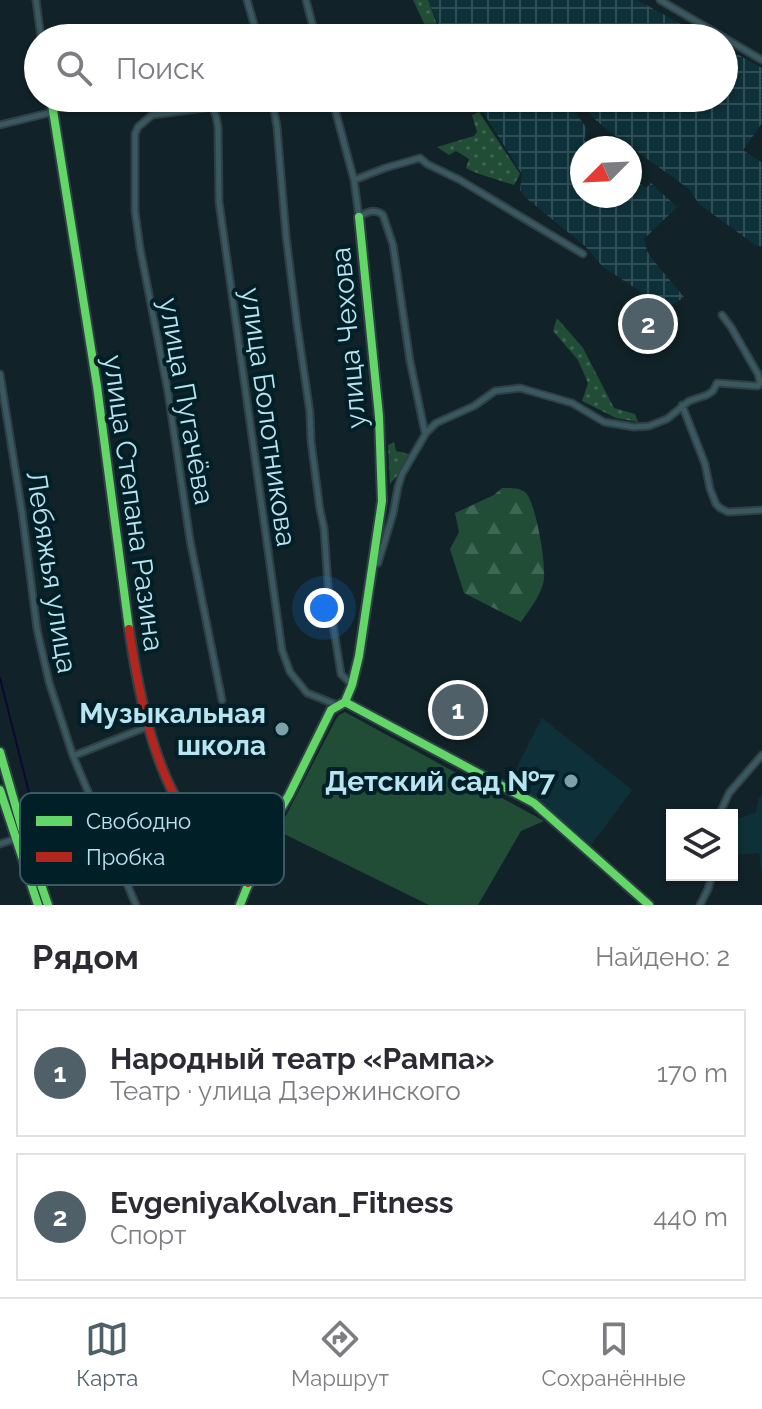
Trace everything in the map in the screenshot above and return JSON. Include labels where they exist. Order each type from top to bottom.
[{"type":"street","points":[[36,0],[39,24]]},
{"type":"street","points":[[247,0],[254,24]]},
{"type":"street","points":[[306,0],[312,24]]},
{"type":"street","points":[[660,0],[701,24]]},
{"type":"street","points":[[738,46],[762,60]]},
{"type":"street","points":[[0,125],[53,112]]},
{"type":"street","name":"улица Степана Разина","points":[[53,112],[97,386],[137,680],[149,726],[174,793]]},
{"type":"street","name":"улица Пугачёва","points":[[174,112],[152,115],[138,127],[135,134],[135,211],[168,392],[190,540],[222,700]]},
{"type":"street","name":"улица Болотникова","points":[[214,112],[218,127],[221,217],[282,650],[290,672],[307,693],[341,703]]},
{"type":"street","points":[[274,112],[286,236],[324,528],[329,600],[341,674],[352,685]]},
{"type":"street","points":[[336,112],[354,180],[359,217]]},
{"type":"street","points":[[354,180],[420,158],[583,254]]},
{"type":"street","name":"улица Чехова","points":[[284,803],[331,710],[341,703],[352,685],[373,566],[382,501],[380,447],[359,217],[374,210],[383,215],[393,245],[410,361],[426,433]]},
{"type":"street","points":[[373,566],[378,563],[402,474],[426,433],[436,423],[474,406],[495,391],[520,388],[572,403],[604,422],[649,426],[667,419],[689,401],[707,395],[717,383],[755,387],[760,382],[758,374],[722,315]]},
{"type":"street","name":"Лебяжья улица","points":[[0,374],[37,629],[49,682],[89,793]]},
{"type":"street","points":[[682,405],[705,464],[716,504],[728,512],[762,510]]},
{"type":"street","points":[[341,703],[534,803],[649,905]]},
{"type":"street","points":[[73,756],[149,726]]},
{"type":"street","points":[[0,752],[20,822]]},
{"type":"street","points":[[722,809],[729,793],[762,755]]},
{"type":"street","points":[[0,790],[20,853]]},
{"type":"street","points":[[0,844],[15,839]]},
{"type":"street","points":[[700,905],[710,881]]},
{"type":"street","points":[[31,885],[38,905]]},
{"type":"street","points":[[41,885],[48,905]]},
{"type":"street","name":"Лебяжья улица","points":[[128,885],[136,905]]},
{"type":"street","name":"улица Чехова","points":[[240,905],[247,885]]},
{"type":"shaded area","points":[[428,0],[637,0],[681,24],[438,24]]},
{"type":"shaded area","points":[[738,55],[762,68],[762,123],[743,150],[762,161],[762,247],[699,204],[689,189],[642,155],[642,136],[615,136],[588,112],[738,112]]},
{"type":"shaded area","points":[[483,112],[575,112],[587,129],[585,136],[570,136],[570,208],[642,208],[642,185],[646,188],[651,183],[677,207],[644,239],[647,251],[684,297],[667,309],[603,267],[585,246],[520,190],[522,174]]},
{"type":"shaded area","points":[[542,718],[632,790],[591,845],[511,779]]},
{"type":"shaded area","points":[[762,795],[762,872],[759,853],[738,855],[738,819],[756,812]]},
{"type":"green space","points":[[413,0],[428,0],[437,24],[424,24]]},
{"type":"green space","points":[[479,112],[520,174],[514,185],[471,171],[466,168],[469,159],[456,151],[449,155],[437,147],[474,136],[477,132],[472,115]]},
{"type":"green space","points":[[557,318],[583,348],[614,408],[635,414],[638,422],[616,418],[582,401],[588,383],[578,360],[553,331]]},
{"type":"green space","points":[[394,442],[396,451],[409,454],[390,484],[388,445]]},
{"type":"green space","points":[[502,488],[524,491],[530,499],[542,552],[543,584],[521,622],[464,593],[450,549],[459,532],[455,513],[494,495]]},
{"type":"green space","points":[[345,712],[544,821],[521,831],[478,905],[429,905],[284,834],[284,819],[339,715]]},
{"type":"waterway","points":[[0,678],[29,793]]},
{"type":"traffic: fast","points":[[53,112],[97,386],[129,629]]},
{"type":"traffic: fast","points":[[345,702],[359,656],[382,501],[379,416],[359,217]]},
{"type":"traffic: fast","points":[[345,702],[534,803],[649,905]]},
{"type":"traffic: fast","points":[[284,803],[331,710],[345,702]]},
{"type":"traffic: fast","points":[[0,752],[20,822]]},
{"type":"traffic: fast","points":[[0,790],[20,851]]},
{"type":"traffic: fast","points":[[31,885],[38,905]]},
{"type":"traffic: fast","points":[[41,885],[48,905]]},
{"type":"traffic: fast","points":[[240,905],[248,885]]},
{"type":"traffic: jam","points":[[129,629],[148,725],[173,793]]},
{"type":"place","name":"EvgeniyaKolvan_Fitness","points":[[648,324]]},
{"type":"place","name":"Народный театр «Рампа»","points":[[458,710]]},
{"type":"place","name":"Музыкальная школа","points":[[282,729]]},
{"type":"place","name":"Детский сад №7","points":[[571,781]]}]
